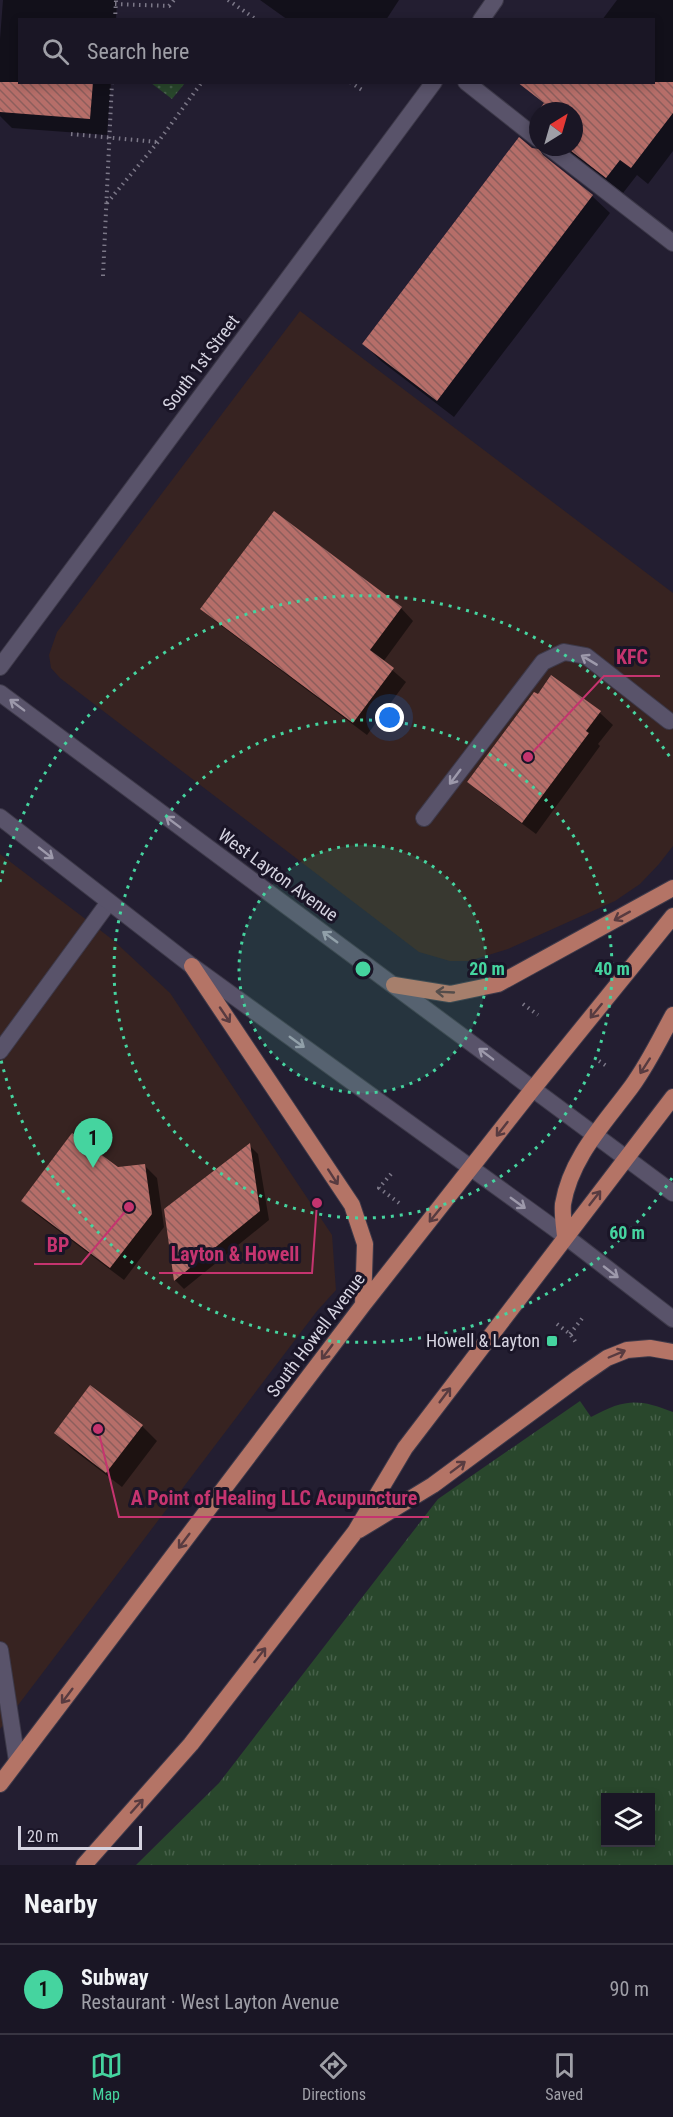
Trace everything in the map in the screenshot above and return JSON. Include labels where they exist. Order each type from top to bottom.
[{"type":"main road","points":[[482,18],[495,0]]},
{"type":"main road","name":"South 1st Street","points":[[0,667],[433,84]]},
{"type":"main road","points":[[469,84],[529,132]]},
{"type":"main road","points":[[561,156],[673,243]]},
{"type":"main road","points":[[424,818],[543,662],[564,652],[586,656],[669,721]]},
{"type":"main road","name":"West Layton Avenue","points":[[0,693],[625,1159],[673,1192]]},
{"type":"main road","points":[[0,817],[192,966],[565,1236],[673,1319]]},
{"type":"main road","points":[[394,985],[450,994],[498,984],[673,888]]},
{"type":"main road","points":[[0,1051],[109,902]]},
{"type":"main road","name":"South Howell Avenue","points":[[0,1784],[363,1305],[532,1090],[673,916]]},
{"type":"main road","points":[[192,966],[352,1205],[365,1244],[363,1305]]},
{"type":"main road","points":[[565,1236],[563,1206],[572,1170],[594,1135],[644,1068],[673,1014]]},
{"type":"main road","points":[[84,1865],[191,1744],[355,1532],[405,1448],[673,1096]]},
{"type":"main road","points":[[355,1532],[434,1485],[607,1358],[627,1350],[650,1348],[673,1352]]},
{"type":"main road","points":[[0,1650],[17,1761]]},
{"type":"path","points":[[115,18],[116,2],[169,6],[174,0]]},
{"type":"path","points":[[228,0],[251,18]]},
{"type":"path","points":[[103,276],[112,84]]},
{"type":"path","points":[[106,204],[158,142],[201,84]]},
{"type":"path","points":[[353,84],[362,90]]},
{"type":"path","points":[[71,134],[158,142]]},
{"type":"path","points":[[516,1010],[522,1003],[538,1015]]},
{"type":"path","points":[[391,1174],[380,1188],[399,1203]]},
{"type":"path","points":[[570,1334],[584,1316]]},
{"type":"path","points":[[556,1324],[570,1334],[580,1347]]},
{"type":"shaded area","points":[[300,311],[673,593],[673,846],[640,884],[615,901],[508,949],[469,961],[450,961],[419,952],[60,678],[51,668],[49,655],[57,632]]},
{"type":"shaded area","points":[[0,854],[113,940],[170,993],[332,1235],[336,1290],[317,1311],[0,1729]]},
{"type":"green space","points":[[152,84],[184,84],[172,99]]},
{"type":"green space","points":[[580,1401],[591,1417],[631,1402],[650,1404],[673,1412],[673,1865],[136,1865],[219,1783],[438,1499]]},
{"type":"building","points":[[0,82],[93,84],[90,119],[0,112]]},
{"type":"building","points":[[673,82],[673,113],[631,168],[620,160],[606,178],[578,156],[583,156],[583,102],[543,102],[520,84]]},
{"type":"building","points":[[519,137],[529,145],[529,156],[544,156],[593,195],[437,401],[362,344]]},
{"type":"building","points":[[274,511],[402,607],[370,650],[394,668],[353,723],[200,609]]},
{"type":"building","points":[[551,675],[601,711],[586,731],[589,733],[522,823],[467,782],[534,692],[538,694]]},
{"type":"building","points":[[72,1133],[118,1167],[145,1164],[152,1214],[110,1268],[21,1201]]},
{"type":"building","points":[[250,1143],[260,1211],[174,1281],[164,1209]]},
{"type":"building","points":[[90,1385],[143,1425],[106,1473],[54,1433]]},
{"type":"place","name":"KFC","points":[[528,757]]},
{"type":"place","name":"Subway","points":[[93,1168]]},
{"type":"place","name":"Layton & Howell","points":[[317,1203]]},
{"type":"place","name":"BP","points":[[129,1207]]},
{"type":"place","name":"Howell & Layton","points":[[552,1341]]},
{"type":"place","name":"A Point of Healing LLC Acupuncture","points":[[98,1429]]}]
